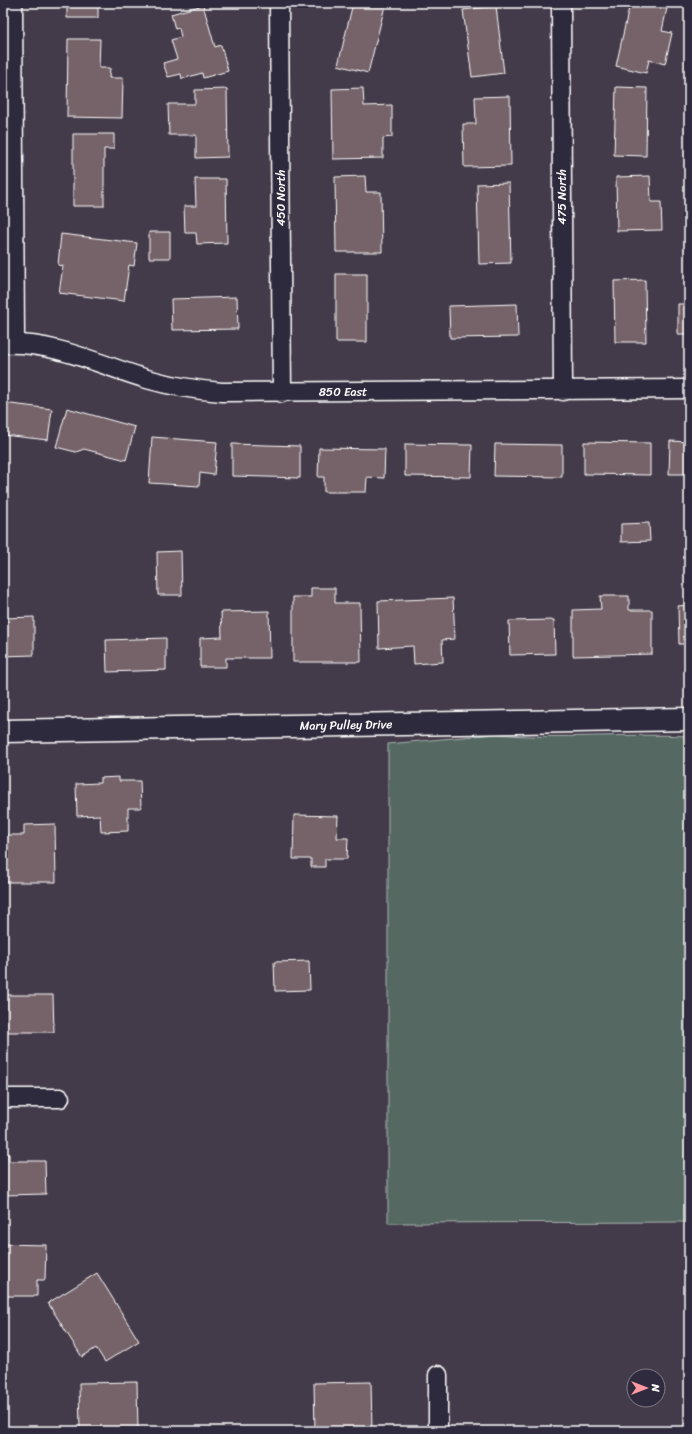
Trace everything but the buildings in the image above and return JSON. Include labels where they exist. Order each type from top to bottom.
[{"type":"street","points":[[9,344],[13,3]]},
{"type":"street","name":"450 North","points":[[279,3],[282,393]]},
{"type":"street","name":"475 North","points":[[561,3],[563,391]]},
{"type":"street","name":"850 East","points":[[9,344],[45,347],[74,354],[147,379],[196,390],[222,392],[282,393],[689,389]]},
{"type":"street","name":"Mary Pulley Drive","points":[[3,731],[689,719]]},
{"type":"street","points":[[3,1098],[60,1098]]},
{"type":"street","points":[[438,1375],[438,1431]]},
{"type":"green space","points":[[496,734],[520,736],[689,736],[689,1222],[388,1223],[388,744]]}]
